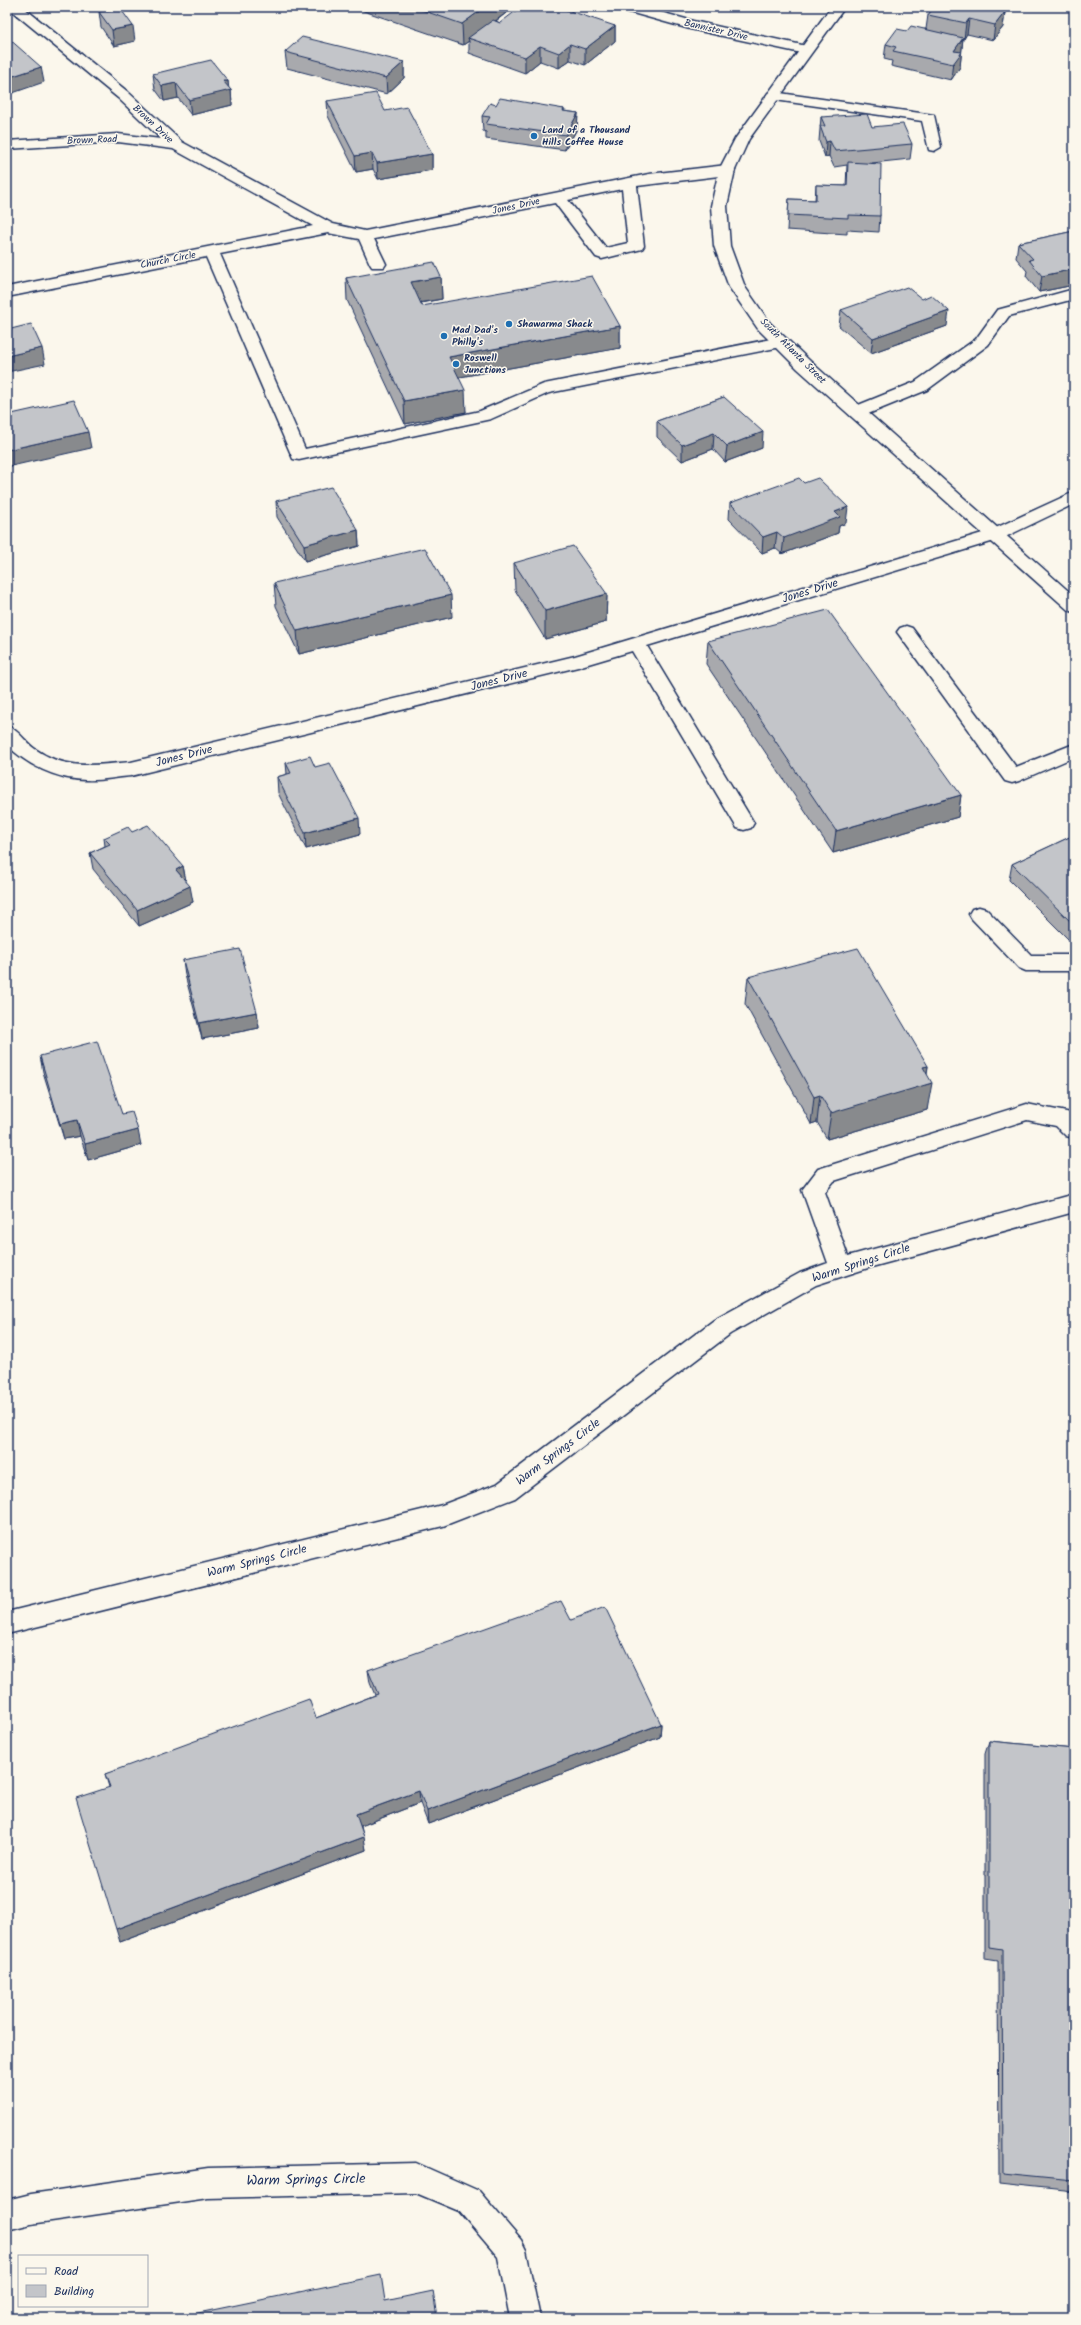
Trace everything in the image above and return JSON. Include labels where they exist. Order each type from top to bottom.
[{"type":"street","name":"Brown Drive","points":[[14,7],[123,95],[177,145],[308,218]]},
{"type":"street","name":"Bannister Drive","points":[[627,7],[690,25],[806,50]]},
{"type":"street","name":"South Atlanta Street","points":[[838,7],[742,139],[727,170],[719,206],[722,246],[738,287],[764,326],[857,412],[1074,606]]},
{"type":"street","points":[[773,96],[929,118],[934,147]]},
{"type":"street","name":"Brown Road","points":[[7,146],[38,142],[118,138],[177,145]]},
{"type":"street","name":"Jones Drive","points":[[308,218],[328,228],[365,236],[629,183],[687,173],[727,170]]},
{"type":"street","points":[[559,198],[602,254],[636,246],[629,183]]},
{"type":"street","name":"Church Circle","points":[[7,292],[328,228]]},
{"type":"street","points":[[365,236],[378,264]]},
{"type":"street","points":[[211,251],[299,455],[485,414],[544,389],[781,342]]},
{"type":"street","points":[[857,412],[921,386],[982,342],[1003,313],[1074,294]]},
{"type":"street","name":"Jones Drive","points":[[7,732],[12,740],[42,764],[80,773],[131,769],[578,661],[994,535],[1074,496]]},
{"type":"street","points":[[906,632],[1012,776],[1074,750]]},
{"type":"street","points":[[636,643],[744,823]]},
{"type":"street","points":[[979,914],[1026,963],[1074,963]]},
{"type":"street","points":[[841,1268],[813,1190],[826,1175],[1027,1112],[1063,1119],[1074,1130]]},
{"type":"street","name":"Warm Springs Circle","points":[[7,1623],[442,1515],[506,1491],[722,1327],[808,1279],[841,1268],[1074,1203]]},
{"type":"street","name":"Warm Springs Circle","points":[[7,2215],[31,2209],[208,2183],[416,2178],[469,2201],[511,2250],[525,2318]]},
{"type":"building","points":[[413,7],[485,7],[462,24]]},
{"type":"building","points":[[521,7],[558,7],[615,26],[585,49],[570,44],[559,53],[540,46],[525,57],[468,38],[493,20],[500,23]]},
{"type":"building","points":[[934,7],[995,7],[993,9],[1005,12],[995,25],[969,19],[966,23],[928,15]]},
{"type":"building","points":[[120,8],[133,26],[112,30],[99,12]]},
{"type":"building","points":[[911,26],[963,38],[954,51],[962,52],[953,64],[893,51],[896,47],[886,44],[897,29],[907,31]]},
{"type":"building","points":[[7,37],[41,67],[7,78]]},
{"type":"building","points":[[302,37],[404,62],[386,78],[285,52]]},
{"type":"building","points":[[211,60],[228,81],[223,81],[231,90],[189,100],[176,83],[162,86],[153,74]]},
{"type":"building","points":[[376,93],[385,111],[407,107],[432,154],[377,163],[372,153],[355,156],[327,101]]},
{"type":"building","points":[[500,98],[564,109],[563,111],[578,113],[566,135],[486,124],[490,117],[482,116],[490,103],[496,105]]},
{"type":"building","points":[[867,114],[872,127],[903,124],[912,144],[835,151],[830,141],[826,142],[820,126],[825,126],[821,117]]},
{"type":"building","points":[[848,162],[881,164],[880,216],[848,215],[848,218],[788,215],[789,199],[816,200],[816,185],[847,186]]},
{"type":"building","points":[[1074,231],[1074,269],[1042,276],[1029,260],[1033,259],[1018,243]]},
{"type":"building","name":"Roswell Junctions","points":[[434,262],[441,277],[411,282],[422,306],[592,276],[620,326],[449,357],[465,390],[404,401],[346,278]]},
{"type":"building","points":[[907,287],[922,299],[931,295],[949,311],[873,338],[841,310]]},
{"type":"building","points":[[31,324],[42,348],[7,356],[7,330]]},
{"type":"building","points":[[724,397],[763,432],[727,446],[714,433],[682,445],[657,421]]},
{"type":"building","points":[[74,400],[88,432],[7,450],[7,415]]},
{"type":"building","points":[[799,478],[804,483],[818,478],[848,507],[835,512],[840,517],[784,538],[777,532],[763,537],[730,503]]},
{"type":"building","points":[[331,487],[358,530],[304,545],[276,501]]},
{"type":"building","points":[[573,546],[607,594],[545,611],[514,563]]},
{"type":"building","points":[[425,548],[451,595],[297,631],[274,583]]},
{"type":"building","points":[[828,610],[961,795],[836,831],[708,641]]},
{"type":"building","points":[[310,756],[315,767],[330,763],[359,818],[305,833],[277,777],[291,773],[286,763]]},
{"type":"building","points":[[148,825],[183,866],[176,870],[190,886],[137,910],[90,853],[110,844],[104,838],[128,827],[132,832]]},
{"type":"building","points":[[1074,835],[1074,925],[1012,864]]},
{"type":"building","points":[[858,948],[928,1066],[923,1067],[932,1083],[831,1113],[820,1095],[814,1097],[748,977]]},
{"type":"building","points":[[240,949],[257,1012],[199,1023],[183,960]]},
{"type":"building","points":[[97,1041],[122,1114],[132,1112],[138,1130],[85,1144],[77,1120],[60,1124],[40,1056]]},
{"type":"building","points":[[561,1601],[571,1620],[605,1607],[661,1724],[427,1811],[419,1791],[356,1814],[364,1837],[116,1929],[76,1798],[110,1787],[105,1774],[309,1699],[316,1718],[378,1694],[368,1670]]},
{"type":"building","points":[[989,1741],[1074,1749],[1074,2181],[1003,2174],[1002,1949],[989,1947]]},
{"type":"building","points":[[381,2275],[385,2301],[433,2291],[437,2318],[174,2318]]},
{"type":"place","name":"Land of a Thousand Hills Coffee House","points":[[534,136]]},
{"type":"place","name":"Shawarma Shack","points":[[509,324]]},
{"type":"place","name":"Mad Dad's Philly's","points":[[444,336]]},
{"type":"place","name":"Roswell Junctions","points":[[456,364]]}]
